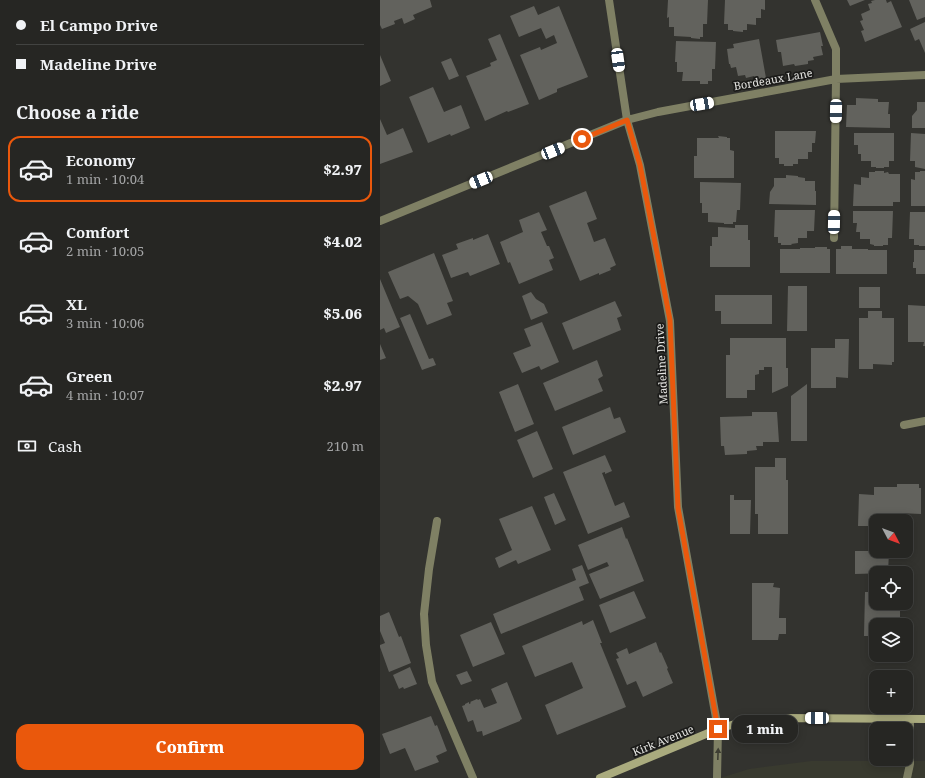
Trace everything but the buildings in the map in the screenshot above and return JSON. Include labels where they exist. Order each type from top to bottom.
[{"type":"street","name":"Madeline Drive","points":[[609,0],[627,120],[640,165],[670,320],[678,508],[718,729],[717,778]]},
{"type":"street","points":[[815,0],[836,49],[834,238]]},
{"type":"street","name":"Bordeaux Lane","points":[[380,221],[627,120],[658,112],[836,79],[925,74]]},
{"type":"street","points":[[904,425],[925,420]]},
{"type":"street","points":[[437,521],[429,569],[424,614],[426,645],[432,682],[473,778]]},
{"type":"street","name":"Kirk Avenue","points":[[600,778],[718,729],[745,721],[785,718],[925,720]]},
{"type":"street","points":[[907,778],[910,764],[910,719]]},
{"type":"shaded area","points":[[811,761],[869,761],[869,766],[913,766],[913,761],[925,761],[925,778],[720,778],[749,769]]},
{"type":"route","points":[[582,139],[627,120],[640,165],[670,320],[678,508],[718,729]]}]
